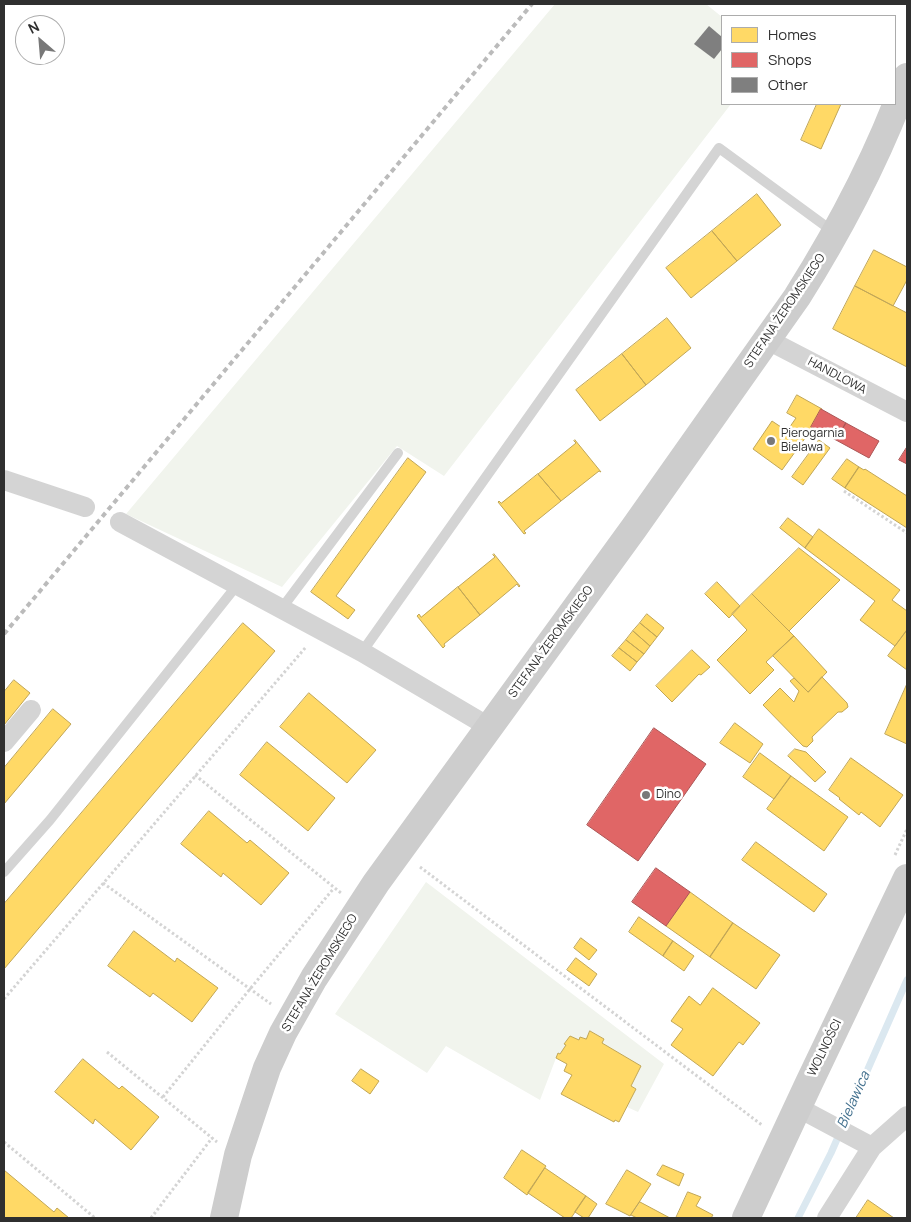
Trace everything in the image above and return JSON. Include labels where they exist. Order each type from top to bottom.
[{"type":"street","name":"STEFANA ŻEROMSKIEGO","points":[[224,1218],[232,1180],[250,1116],[267,1068],[286,1027],[314,978],[376,883],[768,340],[797,297],[836,233],[869,170],[893,116],[907,77]]},
{"type":"street","name":"HANDLOWA","points":[[768,340],[907,412]]},
{"type":"street","points":[[4,480],[85,507]]},
{"type":"street","points":[[120,522],[362,652],[489,727]]},
{"type":"street","points":[[4,742],[31,710]]},
{"type":"street","name":"WOLNOŚCI","points":[[746,1218],[907,878]]},
{"type":"street","points":[[797,1107],[864,1142]]},
{"type":"street","points":[[827,1218],[864,1142],[907,1116]]},
{"type":"lane","points":[[362,652],[719,148],[836,233]]},
{"type":"lane","points":[[282,608],[398,453]]},
{"type":"lane","points":[[4,872],[50,820],[238,584]]},
{"type":"path","points":[[844,491],[907,533]]},
{"type":"path","points":[[4,999],[320,629]]},
{"type":"path","points":[[196,775],[348,899]]},
{"type":"path","points":[[414,862],[763,1126],[767,1118]]},
{"type":"path","points":[[103,883],[278,1009]]},
{"type":"path","points":[[162,1098],[334,888]]},
{"type":"path","points":[[107,1052],[223,1147]]},
{"type":"path","points":[[151,1218],[212,1138]]},
{"type":"path","points":[[4,1142],[94,1218]]},
{"type":"shaded area","points":[[555,4],[706,4],[721,16],[721,105],[730,105],[444,476],[397,446],[282,587],[126,514]]},
{"type":"shaded area","points":[[426,882],[664,1064],[638,1112],[627,1107],[636,1089],[631,1086],[641,1066],[602,1043],[604,1039],[591,1031],[586,1039],[581,1037],[579,1040],[570,1036],[565,1041],[564,1044],[566,1045],[560,1054],[558,1053],[540,1100],[446,1046],[427,1073],[335,1014]]},
{"type":"building: Homes","points":[[817,105],[841,105],[821,149],[801,140]]},
{"type":"building: Homes","points":[[757,194],[781,225],[737,261],[712,231]]},
{"type":"building: Homes","points":[[712,231],[737,261],[691,298],[666,268]]},
{"type":"building: Homes","points":[[874,250],[907,267],[907,280],[893,306],[855,286]]},
{"type":"building: Homes","points":[[855,286],[907,313],[907,367],[833,329]]},
{"type":"building: Homes","points":[[667,318],[691,348],[646,385],[622,354]]},
{"type":"building: Homes","points":[[622,354],[646,385],[600,421],[576,390]]},
{"type":"building: Homes","points":[[797,395],[822,409],[811,430],[782,470],[753,449],[772,421],[787,431],[796,418],[787,413]]},
{"type":"building: Homes","points":[[575,440],[601,472],[599,471],[561,501],[538,474],[576,443]]},
{"type":"building: Homes","points":[[819,440],[830,448],[803,485],[792,477]]},
{"type":"building: Homes","points":[[408,458],[426,472],[336,596],[355,610],[348,619],[311,592]]},
{"type":"building: Homes","points":[[847,459],[859,467],[845,488],[832,479]]},
{"type":"building: Homes","points":[[859,467],[907,496],[907,528],[845,488]]},
{"type":"building: Homes","points":[[538,474],[561,501],[524,531],[526,533],[524,534],[498,502],[501,503]]},
{"type":"building: Homes","points":[[788,518],[813,537],[805,548],[780,528]]},
{"type":"building: Homes","points":[[819,529],[900,590],[892,600],[907,611],[907,630],[895,646],[860,620],[875,601],[805,548]]},
{"type":"building: Homes","points":[[799,548],[840,580],[789,631],[752,594]]},
{"type":"building: Homes","points":[[494,554],[520,586],[517,584],[480,615],[458,587],[495,557]]},
{"type":"building: Homes","points":[[717,582],[740,606],[729,618],[705,594]]},
{"type":"building: Homes","points":[[458,587],[480,615],[444,644],[443,648],[417,616],[419,614],[421,617]]},
{"type":"building: Homes","points":[[752,594],[794,636],[766,662],[774,670],[750,694],[717,660],[747,630],[732,614]]},
{"type":"building: Homes","points":[[647,614],[664,628],[657,637],[640,623]]},
{"type":"building: Homes","points":[[243,623],[275,651],[4,969],[4,904]]},
{"type":"building: Homes","points":[[640,623],[657,637],[650,646],[633,631]]},
{"type":"building: Homes","points":[[907,630],[907,670],[888,656]]},
{"type":"building: Homes","points":[[633,631],[650,646],[644,654],[626,640]]},
{"type":"building: Homes","points":[[794,636],[827,672],[808,692],[773,656]]},
{"type":"building: Homes","points":[[626,640],[644,654],[637,662],[619,648]]},
{"type":"building: Homes","points":[[619,648],[637,662],[630,671],[612,656]]},
{"type":"building: Homes","points":[[692,650],[710,667],[701,675],[699,674],[672,702],[656,686]]},
{"type":"building: Homes","points":[[822,677],[847,703],[848,707],[842,712],[838,712],[812,737],[813,741],[807,747],[803,746],[763,705],[780,688],[794,702],[799,691],[790,681],[794,678],[808,692]]},
{"type":"building: Homes","points":[[14,680],[30,693],[4,725],[4,692]]},
{"type":"building: Homes","points":[[907,684],[907,744],[885,734]]},
{"type":"building: Homes","points":[[309,693],[376,750],[347,783],[280,727]]},
{"type":"building: Homes","points":[[53,709],[71,724],[4,804],[4,768]]},
{"type":"building: Homes","points":[[735,723],[763,744],[750,763],[720,743]]},
{"type":"building: Homes","points":[[267,742],[335,798],[308,831],[240,775]]},
{"type":"building: Homes","points":[[795,749],[806,752],[826,772],[815,782],[788,756]]},
{"type":"building: Homes","points":[[760,753],[791,776],[774,799],[743,777]]},
{"type":"building: Homes","points":[[851,758],[903,795],[880,827],[861,812],[859,815],[829,790]]},
{"type":"building: Homes","points":[[791,776],[848,817],[824,851],[767,809]]},
{"type":"building: Homes","points":[[209,811],[247,843],[250,840],[289,873],[261,905],[223,873],[221,877],[181,844]]},
{"type":"building: Homes","points":[[756,842],[827,894],[814,912],[742,860]]},
{"type":"building: Homes","points":[[690,892],[733,923],[710,957],[666,926]]},
{"type":"building: Homes","points":[[639,917],[673,941],[663,956],[629,932]]},
{"type":"building: Homes","points":[[733,923],[780,955],[756,989],[710,957]]},
{"type":"building: Homes","points":[[134,931],[175,962],[177,958],[218,988],[192,1022],[153,993],[150,997],[108,966]]},
{"type":"building: Homes","points":[[581,938],[597,950],[589,960],[574,948]]},
{"type":"building: Homes","points":[[673,941],[694,956],[684,971],[663,956]]},
{"type":"building: Homes","points":[[576,958],[597,974],[589,986],[567,970]]},
{"type":"building: Homes","points":[[713,988],[760,1023],[743,1045],[739,1042],[713,1076],[671,1045],[683,1029],[671,1021],[689,996],[700,1005]]},
{"type":"building: Homes","points":[[590,1031],[604,1039],[602,1043],[641,1066],[631,1086],[636,1089],[619,1122],[615,1120],[614,1122],[561,1094],[572,1075],[564,1071],[567,1064],[556,1058],[558,1053],[560,1054],[570,1036],[579,1040],[580,1037],[586,1039]]},
{"type":"building: Homes","points":[[83,1059],[119,1089],[122,1086],[159,1117],[131,1150],[95,1119],[93,1124],[55,1092]]},
{"type":"building: Homes","points":[[361,1069],[379,1081],[370,1094],[352,1081]]},
{"type":"building: Homes","points":[[522,1150],[546,1166],[527,1195],[504,1178]]},
{"type":"building: Homes","points":[[663,1165],[684,1174],[679,1186],[657,1175]]},
{"type":"building: Homes","points":[[545,1168],[586,1196],[571,1218],[565,1218],[528,1193]]},
{"type":"building: Homes","points":[[4,1170],[54,1212],[57,1208],[69,1218],[4,1218]]},
{"type":"building: Homes","points":[[627,1170],[651,1184],[630,1216],[606,1204]]},
{"type":"building: Homes","points":[[688,1192],[701,1197],[696,1206],[713,1215],[711,1218],[676,1218]]},
{"type":"building: Homes","points":[[586,1196],[597,1204],[588,1218],[584,1218],[575,1212]]},
{"type":"building: Homes","points":[[868,1200],[894,1218],[856,1218]]},
{"type":"building: Homes","points":[[640,1202],[670,1218],[637,1218],[631,1215]]},
{"type":"building: Shops","points":[[821,409],[846,423],[836,440],[811,427]]},
{"type":"building: Shops","points":[[846,423],[879,441],[869,458],[836,440]]},
{"type":"building: Shops","points":[[907,447],[907,464],[899,460]]},
{"type":"building: Shops","name":"Dino","points":[[654,728],[706,764],[638,861],[587,825]]},
{"type":"building: Shops","points":[[656,868],[690,892],[666,926],[632,902]]},
{"type":"building: Other","points":[[709,26],[721,36],[721,50],[714,59],[694,44]]},
{"type":"waterway","name":"Bielawica","points":[[798,1218],[831,1153],[907,980]]},
{"type":"railway","points":[[4,634],[532,4]]},
{"type":"place","name":"Pierogarnia Bielawa","points":[[771,441]]},
{"type":"place","name":"Dino","points":[[646,795]]}]
